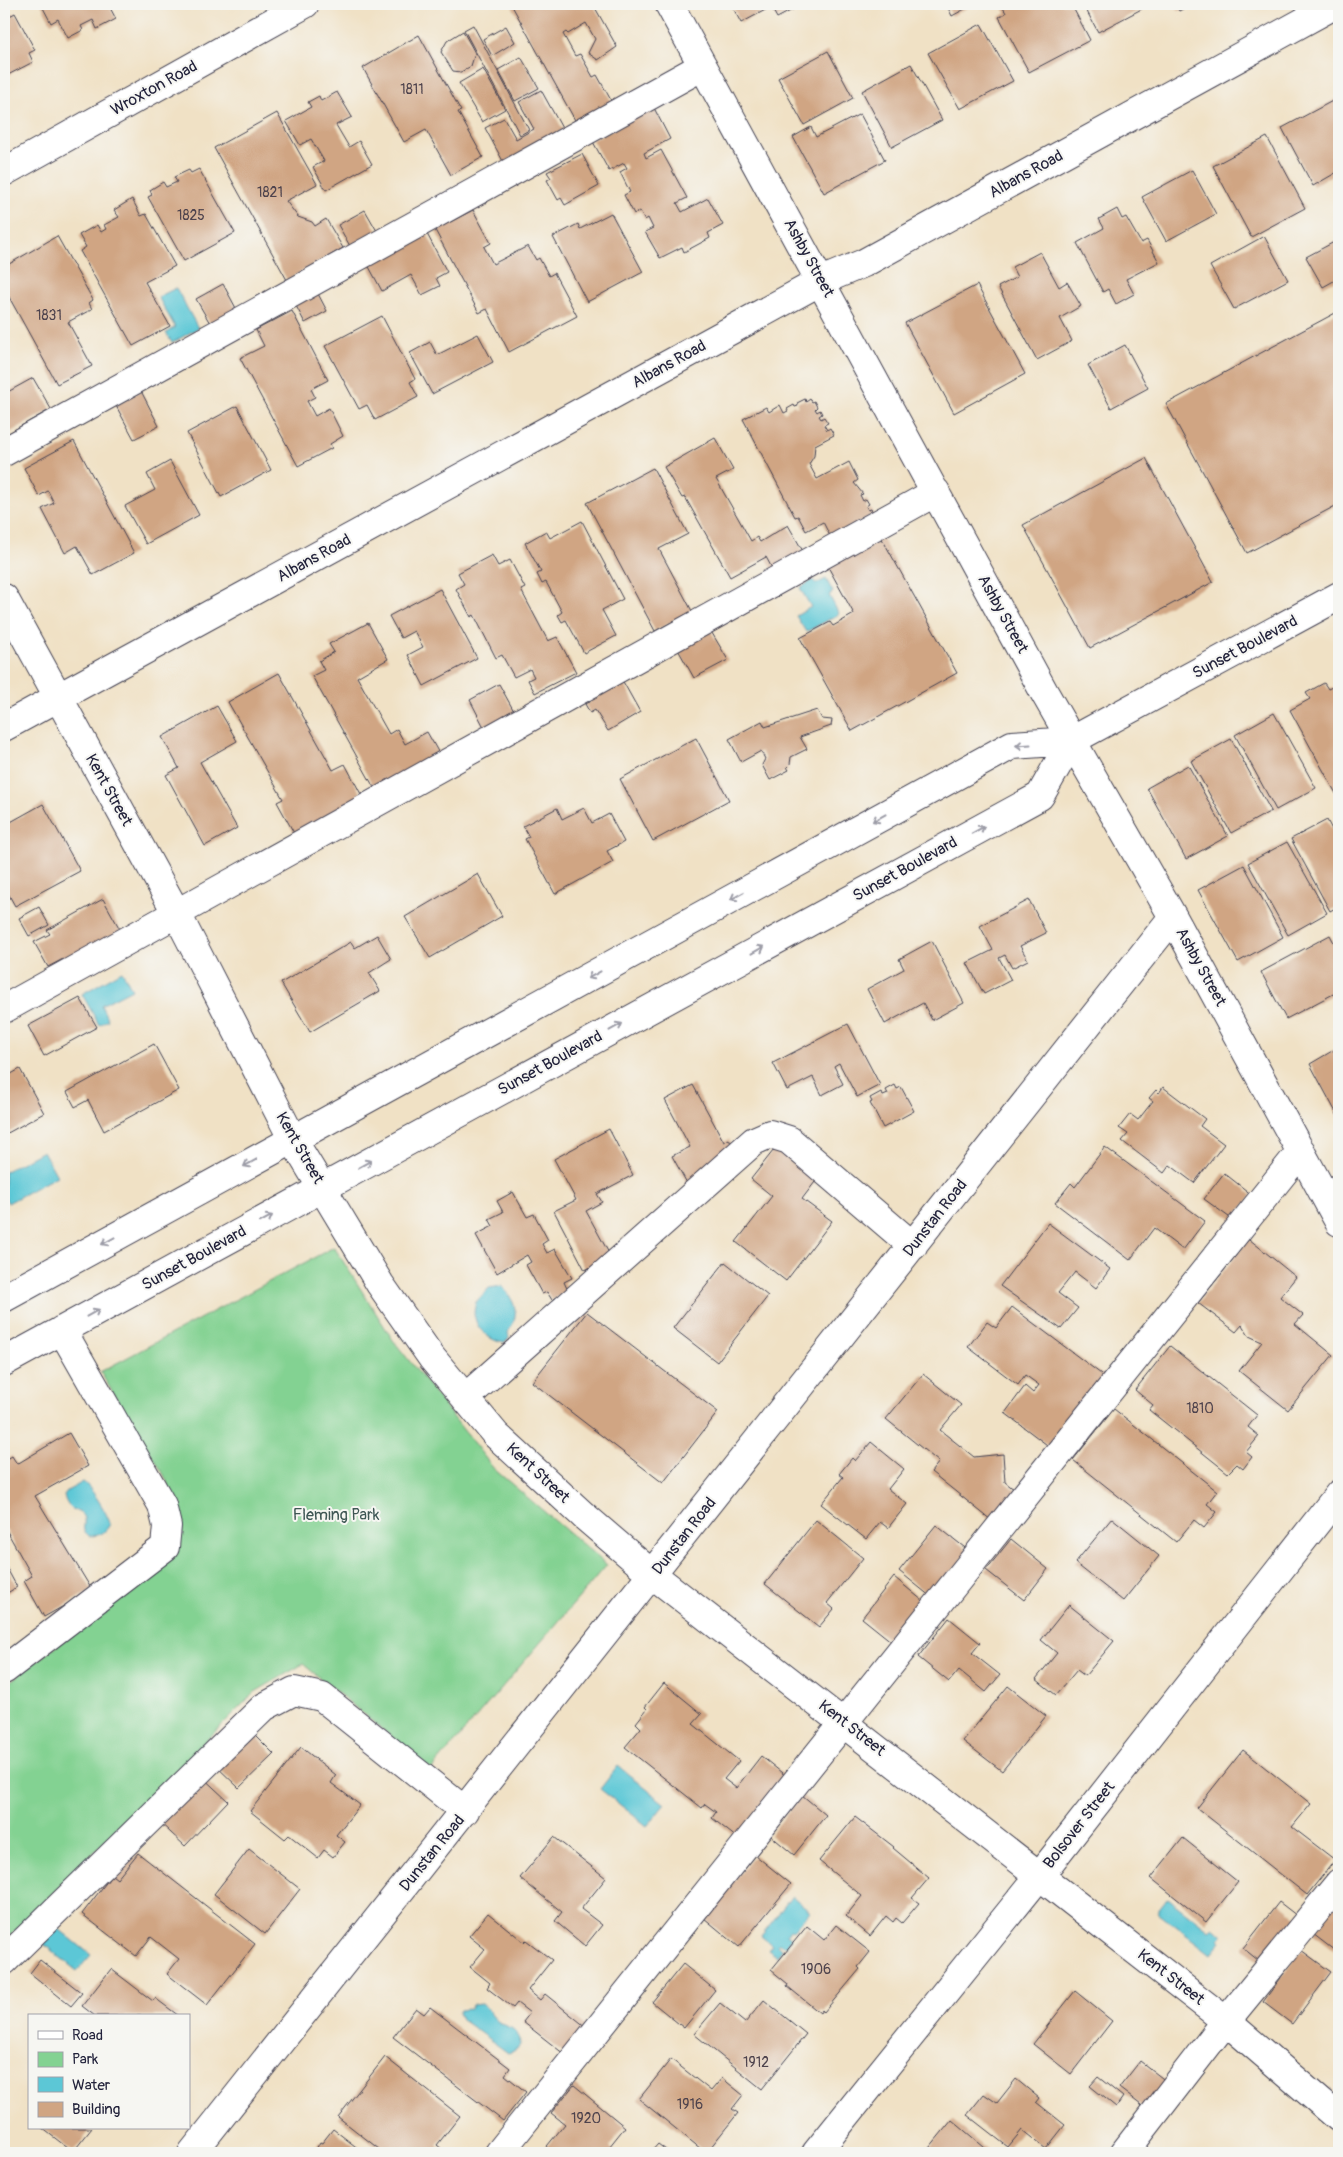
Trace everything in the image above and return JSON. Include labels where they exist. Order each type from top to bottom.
[{"type":"street","name":"Wroxton Road","points":[[4,172],[305,4]]},
{"type":"street","name":"Ashby Street","points":[[669,4],[1072,740],[1173,917],[1339,1222]]},
{"type":"street","name":"Albans Road","points":[[4,727],[821,281],[864,263],[1336,4]]},
{"type":"street","points":[[4,452],[703,66]]},
{"type":"street","points":[[4,1009],[936,492]]},
{"type":"street","name":"Sunset Boulevard","points":[[4,1298],[1012,745],[1072,740],[1339,596]]},
{"type":"street","name":"Kent Street","points":[[4,598],[177,914],[293,1140],[380,1284],[432,1358],[496,1435],[583,1515],[653,1574],[1226,2021],[1339,2118]]},
{"type":"street","name":"Sunset Boulevard","points":[[4,1362],[1040,796],[1072,740]]},
{"type":"street","name":"Dunstan Road","points":[[192,2153],[1173,917]]},
{"type":"street","points":[[465,1398],[754,1141],[770,1134],[789,1140],[913,1246]]},
{"type":"street","points":[[500,2153],[1301,1151]]},
{"type":"street","points":[[4,1670],[165,1547],[167,1526],[162,1505],[62,1330]]},
{"type":"street","name":"Bolsover Street","points":[[816,2153],[1040,1875],[1339,1494]]},
{"type":"street","points":[[4,1961],[264,1707],[294,1691],[322,1697],[465,1811]]},
{"type":"street","points":[[1124,2153],[1226,2021],[1339,1883]]},
{"type":"green space","name":"Fleming Park","points":[[334,1247],[393,1340],[494,1469],[607,1565],[431,1770],[303,1664],[255,1692],[4,1942],[4,1686],[174,1556],[183,1521],[164,1475],[100,1372]]},
{"type":"water","points":[[176,288],[198,328],[172,343],[166,333],[175,327],[158,297]]},
{"type":"water","points":[[826,579],[833,592],[829,595],[839,614],[806,632],[796,616],[811,607],[800,588],[813,580],[816,584]]},
{"type":"water","points":[[122,971],[132,989],[101,1005],[108,1020],[99,1025],[82,994]]},
{"type":"water","points":[[43,1151],[57,1176],[8,1203],[4,1196],[4,1172]]},
{"type":"water","points":[[502,1286],[515,1308],[514,1319],[508,1332],[509,1337],[505,1343],[491,1338],[483,1332],[479,1328],[474,1314],[476,1302],[489,1288]]},
{"type":"water","points":[[83,1482],[94,1494],[109,1520],[110,1524],[108,1527],[99,1535],[89,1536],[84,1531],[83,1516],[69,1506],[64,1495],[67,1491]]},
{"type":"water","points":[[618,1766],[665,1804],[647,1826],[600,1789]]},
{"type":"water","points":[[792,1896],[810,1911],[793,1931],[790,1930],[787,1934],[792,1938],[785,1947],[779,1943],[777,1945],[782,1950],[777,1956],[768,1950],[772,1945],[761,1936]]},
{"type":"water","points":[[1168,1898],[1209,1930],[1213,1927],[1223,1935],[1220,1939],[1222,1941],[1211,1954],[1157,1912]]},
{"type":"water","points":[[54,1925],[91,1955],[77,1971],[41,1942]]},
{"type":"water","points":[[482,2004],[496,2020],[515,2031],[520,2045],[516,2050],[508,2053],[461,2019],[458,2013],[460,2010],[470,2009],[472,2005]]},
{"type":"building","points":[[41,4],[108,4],[116,19],[97,29],[93,20],[81,26],[83,30],[68,38],[58,19],[51,23]]},
{"type":"building","points":[[511,4],[593,4],[617,47],[598,60],[588,53],[595,39],[586,23],[568,34],[566,32],[563,34],[575,56],[580,54],[593,77],[597,75],[612,102],[576,122]]},
{"type":"building","points":[[731,4],[796,4],[798,7],[777,18],[771,7],[741,23]]},
{"type":"building","points":[[946,4],[974,4],[952,16]]},
{"type":"building","points":[[1001,4],[1071,4],[1090,40],[1029,72],[999,17],[1006,13]]},
{"type":"building","points":[[1083,4],[1151,4],[1098,32]]},
{"type":"building","points":[[1175,4],[1192,4],[1179,11]]},
{"type":"building","points":[[4,8],[8,17],[15,13],[35,50],[29,53],[33,62],[4,77]]},
{"type":"building","points":[[981,24],[1013,81],[960,109],[928,53]]},
{"type":"building","points":[[473,25],[529,130],[520,135],[464,30]]},
{"type":"building","points":[[506,26],[515,42],[492,56],[483,39]]},
{"type":"building","points":[[463,31],[475,53],[471,66],[461,72],[453,71],[441,52],[447,41]]},
{"type":"building","points":[[419,35],[461,111],[458,112],[483,157],[451,175],[426,130],[404,142],[363,68]]},
{"type":"building","points":[[828,51],[853,98],[804,125],[778,78]]},
{"type":"building","points":[[521,57],[539,88],[515,101],[498,70]]},
{"type":"building","points":[[911,64],[942,120],[892,147],[862,91]]},
{"type":"building","points":[[483,69],[505,109],[482,122],[459,83]]},
{"type":"building","points":[[541,90],[563,130],[504,163],[485,128],[504,118],[516,139],[534,129],[519,102]]},
{"type":"building","points":[[337,92],[352,117],[336,125],[349,147],[359,141],[372,164],[326,190],[313,167],[324,161],[311,139],[300,145],[286,121],[311,107],[308,102],[319,96],[321,101]]},
{"type":"building","points":[[1338,98],[1339,171],[1313,186],[1282,128]]},
{"type":"building","points":[[654,108],[670,139],[644,153],[646,158],[661,150],[687,198],[677,203],[682,212],[708,198],[723,225],[708,233],[710,238],[684,252],[682,247],[660,258],[645,232],[653,228],[648,218],[645,220],[640,211],[634,214],[624,195],[630,192],[620,172],[627,168],[624,163],[609,171],[592,140]]},
{"type":"building","points":[[277,113],[317,184],[286,201],[298,217],[312,222],[315,226],[326,219],[343,248],[287,280],[214,148]]},
{"type":"building","points":[[860,114],[885,160],[824,193],[793,137],[811,127],[816,137]]},
{"type":"building","points":[[1267,137],[1305,208],[1251,237],[1213,166]]},
{"type":"building","points":[[582,154],[599,186],[565,205],[561,198],[558,200],[547,180],[551,178],[547,172]]},
{"type":"building","points":[[199,169],[235,233],[184,261],[148,197],[152,195],[150,190],[163,182],[166,187],[177,182],[174,177],[189,170],[191,173]]},
{"type":"building","points":[[1192,170],[1216,214],[1166,241],[1142,197]]},
{"type":"building","points":[[132,199],[141,216],[146,214],[175,266],[145,282],[170,326],[133,346],[80,251],[86,247],[79,235],[97,225],[101,232],[106,229],[104,225],[119,217],[114,210]]},
{"type":"building","points":[[1117,209],[1122,219],[1126,217],[1141,243],[1147,240],[1159,262],[1126,279],[1134,294],[1116,304],[1108,289],[1103,292],[1077,243],[1104,228],[1099,219]]},
{"type":"building","points":[[365,210],[377,231],[350,246],[338,225]]},
{"type":"building","points":[[473,210],[491,243],[484,247],[493,264],[528,246],[536,260],[539,258],[549,276],[554,273],[577,316],[509,352],[487,309],[479,313],[435,230]]},
{"type":"building","points":[[611,213],[643,272],[587,302],[553,237],[578,224],[580,229]]},
{"type":"building","points":[[426,232],[447,272],[436,278],[440,286],[422,295],[411,275],[382,291],[367,263]]},
{"type":"building","points":[[57,236],[93,300],[89,303],[92,309],[68,322],[92,366],[57,384],[4,288],[4,267]]},
{"type":"building","points":[[1264,236],[1288,280],[1234,309],[1210,266]]},
{"type":"building","points":[[1336,241],[1339,247],[1339,278],[1323,287],[1306,257]]},
{"type":"building","points":[[1040,252],[1059,287],[1067,282],[1081,306],[1060,318],[1072,341],[1037,360],[998,287],[1017,277],[1012,267]]},
{"type":"building","points":[[223,284],[237,310],[211,325],[196,299]]},
{"type":"building","points":[[977,285],[1025,374],[954,413],[905,323]]},
{"type":"building","points":[[316,290],[327,311],[305,323],[294,302]]},
{"type":"building","points":[[292,311],[328,380],[311,389],[315,397],[307,401],[315,416],[329,408],[343,436],[330,444],[332,448],[298,466],[240,358],[264,346],[256,330]]},
{"type":"building","points":[[1339,311],[1339,504],[1247,553],[1166,404]]},
{"type":"building","points":[[382,316],[415,379],[410,382],[418,397],[375,420],[367,405],[359,409],[325,346]]},
{"type":"building","points":[[478,334],[493,362],[432,394],[410,353],[430,342],[437,355]]},
{"type":"building","points":[[1125,345],[1148,388],[1111,408],[1088,365]]},
{"type":"building","points":[[33,378],[51,409],[7,434],[4,428],[4,394]]},
{"type":"building","points":[[141,391],[159,426],[134,439],[115,404]]},
{"type":"building","points":[[805,399],[806,402],[810,399],[812,402],[814,401],[817,407],[815,409],[817,412],[820,410],[822,414],[819,416],[821,419],[824,417],[828,423],[824,425],[827,430],[830,428],[834,435],[815,445],[814,456],[809,464],[817,479],[849,462],[858,480],[854,483],[863,494],[860,495],[863,501],[866,499],[869,504],[866,506],[868,510],[871,509],[874,514],[831,538],[823,522],[806,531],[798,516],[795,517],[743,419],[766,407],[769,412],[780,405],[784,413],[794,405],[795,407],[798,406],[797,403]]},
{"type":"building","points":[[237,406],[271,470],[221,497],[187,433]]},
{"type":"building","points":[[715,438],[733,470],[716,479],[751,541],[757,537],[760,542],[788,525],[804,553],[773,570],[766,557],[730,577],[685,497],[682,498],[664,467]]},
{"type":"building","points":[[74,441],[134,553],[93,575],[77,546],[65,553],[42,509],[54,503],[48,491],[39,496],[24,468]]},
{"type":"building","points":[[1146,458],[1213,582],[1090,648],[1023,525]]},
{"type":"building","points":[[170,461],[199,515],[146,544],[125,506],[155,490],[147,474]]},
{"type":"building","points":[[653,468],[688,534],[659,549],[692,611],[655,631],[587,503]]},
{"type":"building","points":[[582,521],[623,599],[602,610],[616,636],[584,653],[566,620],[562,622],[558,615],[562,612],[546,582],[542,584],[537,574],[541,572],[525,543],[546,531],[550,538]]},
{"type":"building","points":[[880,535],[957,673],[852,731],[800,638],[830,622],[833,626],[854,614],[827,565]]},
{"type":"building","points":[[492,555],[498,566],[510,560],[525,588],[521,590],[548,641],[557,637],[576,672],[535,693],[528,680],[534,677],[530,669],[514,677],[502,655],[496,658],[474,615],[471,617],[456,589],[464,584],[458,573]]},
{"type":"building","points":[[440,589],[477,658],[424,686],[408,655],[423,647],[414,631],[401,638],[389,616]]},
{"type":"building","points":[[368,623],[388,659],[357,677],[389,734],[397,729],[405,744],[427,732],[441,757],[377,793],[312,676],[324,670],[319,661],[334,652],[329,644]]},
{"type":"building","points":[[709,628],[728,660],[694,678],[676,646]]},
{"type":"building","points":[[279,673],[333,770],[345,764],[362,796],[294,833],[277,802],[283,799],[228,702]]},
{"type":"building","points":[[621,678],[640,712],[608,731],[595,710],[590,713],[585,704],[590,702],[588,698]]},
{"type":"building","points":[[1324,683],[1328,689],[1332,687],[1336,693],[1339,691],[1339,799],[1290,710],[1310,699],[1306,693]]},
{"type":"building","points":[[499,684],[515,713],[485,729],[470,700]]},
{"type":"building","points":[[217,706],[237,741],[200,762],[237,828],[205,846],[166,775],[179,768],[162,737]]},
{"type":"building","points":[[817,710],[822,719],[832,720],[831,726],[800,737],[807,749],[791,757],[790,764],[787,767],[789,770],[770,780],[762,765],[765,759],[761,751],[741,762],[729,739],[762,721],[765,727]]},
{"type":"building","points":[[1274,713],[1316,788],[1276,810],[1235,735]]},
{"type":"building","points":[[696,738],[729,800],[653,841],[620,779]]},
{"type":"building","points":[[1231,739],[1271,811],[1231,833],[1191,761]]},
{"type":"building","points":[[1188,765],[1228,836],[1186,859],[1147,788]]},
{"type":"building","points":[[43,804],[80,871],[15,906],[4,886],[4,819],[7,824]]},
{"type":"building","points":[[557,808],[562,819],[584,808],[592,823],[609,814],[624,842],[607,851],[613,862],[555,894],[525,839],[529,837],[523,826]]},
{"type":"building","points":[[1327,820],[1339,843],[1339,906],[1330,911],[1291,839]]},
{"type":"building","points":[[1287,842],[1327,913],[1288,935],[1248,863]]},
{"type":"building","points":[[1244,865],[1283,937],[1238,962],[1198,890]]},
{"type":"building","points":[[478,874],[502,916],[430,958],[405,917]]},
{"type":"building","points":[[103,899],[121,931],[65,962],[63,959],[48,967],[34,942],[50,934],[47,930]]},
{"type":"building","points":[[1029,900],[1046,933],[1020,946],[1028,960],[1012,968],[1005,955],[999,958],[1011,980],[984,994],[967,963],[993,950],[980,926]]},
{"type":"building","points":[[39,907],[49,925],[29,936],[19,918]]},
{"type":"building","points":[[377,935],[391,959],[369,973],[380,991],[310,1032],[281,983],[351,942],[355,948]]},
{"type":"building","points":[[1330,935],[1339,952],[1339,991],[1286,1019],[1261,972]]},
{"type":"building","points":[[932,941],[964,1003],[932,1020],[923,1003],[885,1024],[867,989],[904,969],[899,959]]},
{"type":"building","points":[[80,998],[97,1027],[44,1056],[28,1026]]},
{"type":"building","points":[[848,1024],[880,1085],[857,1097],[839,1063],[834,1066],[843,1084],[822,1095],[813,1077],[787,1090],[773,1063]]},
{"type":"building","points":[[154,1044],[179,1090],[104,1131],[88,1100],[75,1107],[67,1092]]},
{"type":"building","points":[[1339,1047],[1339,1118],[1310,1064]]},
{"type":"building","points":[[20,1069],[44,1113],[4,1135],[4,1078]]},
{"type":"building","points":[[693,1085],[724,1142],[729,1139],[736,1154],[688,1185],[672,1156],[690,1147],[665,1100]]},
{"type":"building","points":[[895,1085],[897,1089],[901,1087],[914,1111],[883,1128],[870,1103],[872,1102],[870,1098],[881,1092],[883,1096],[888,1094],[886,1090]]},
{"type":"building","points":[[1163,1087],[1205,1119],[1200,1126],[1224,1144],[1194,1183],[1170,1165],[1164,1173],[1122,1141],[1128,1134],[1119,1128],[1130,1114],[1138,1120],[1153,1101],[1149,1098],[1156,1090],[1159,1093]]},
{"type":"building","points":[[609,1129],[633,1175],[597,1194],[602,1202],[586,1211],[611,1257],[585,1270],[554,1211],[576,1200],[554,1159]]},
{"type":"building","points":[[777,1146],[818,1178],[802,1199],[832,1221],[786,1281],[736,1242],[772,1196],[751,1179]]},
{"type":"building","points":[[1105,1147],[1205,1221],[1183,1250],[1154,1228],[1130,1260],[1055,1203],[1071,1183],[1075,1187]]},
{"type":"building","points":[[1224,1173],[1252,1195],[1233,1220],[1204,1199]]},
{"type":"building","points":[[513,1192],[527,1217],[534,1214],[548,1240],[542,1244],[547,1253],[555,1249],[572,1278],[564,1282],[568,1291],[552,1300],[547,1292],[542,1294],[526,1265],[531,1262],[527,1255],[497,1273],[476,1235],[493,1226],[489,1219],[503,1212],[497,1201]]},
{"type":"building","points":[[1048,1223],[1110,1269],[1096,1288],[1075,1272],[1058,1293],[1078,1308],[1061,1329],[1000,1286]]},
{"type":"building","points":[[1249,1239],[1296,1277],[1280,1297],[1303,1315],[1295,1324],[1333,1355],[1288,1410],[1239,1371],[1262,1342],[1249,1336],[1242,1325],[1236,1332],[1198,1303]]},
{"type":"building","points":[[725,1262],[768,1296],[717,1362],[673,1328]]},
{"type":"building","points":[[1012,1307],[1109,1380],[1055,1451],[1005,1413],[1025,1386],[1033,1393],[1039,1385],[1025,1375],[1018,1385],[968,1347],[987,1322],[996,1328]]},
{"type":"building","points":[[587,1312],[718,1412],[663,1483],[532,1382]]},
{"type":"building","points":[[1170,1346],[1257,1415],[1248,1427],[1259,1436],[1246,1452],[1252,1457],[1243,1469],[1237,1464],[1228,1473],[1149,1410],[1153,1405],[1135,1390]]},
{"type":"building","points":[[923,1374],[961,1405],[940,1430],[974,1457],[1003,1454],[1005,1482],[1020,1494],[996,1524],[931,1472],[939,1462],[886,1419]]},
{"type":"building","points":[[1114,1409],[1217,1491],[1207,1504],[1217,1512],[1204,1528],[1194,1520],[1176,1542],[1073,1460]]},
{"type":"building","points":[[69,1433],[88,1466],[35,1496],[92,1590],[44,1617],[24,1581],[32,1576],[4,1526],[4,1461],[12,1456],[17,1464]]},
{"type":"building","points":[[871,1442],[904,1469],[888,1489],[907,1504],[888,1528],[880,1522],[866,1539],[821,1504],[843,1477],[839,1474],[852,1458],[855,1461]]},
{"type":"building","points":[[1112,1518],[1159,1556],[1123,1601],[1075,1563]]},
{"type":"building","points":[[816,1520],[863,1558],[827,1603],[834,1609],[819,1627],[765,1584]]},
{"type":"building","points":[[936,1525],[969,1551],[931,1597],[899,1571]]},
{"type":"building","points":[[1011,1539],[1048,1569],[1024,1600],[986,1570]]},
{"type":"building","points":[[4,1563],[17,1587],[4,1595]]},
{"type":"building","points":[[894,1577],[929,1606],[897,1646],[862,1618]]},
{"type":"building","points":[[1069,1605],[1114,1641],[1085,1676],[1077,1670],[1056,1695],[1036,1679],[1057,1653],[1041,1640]]},
{"type":"building","points":[[949,1618],[980,1643],[972,1653],[1000,1675],[986,1692],[959,1670],[949,1682],[918,1657]]},
{"type":"building","points":[[664,1683],[702,1714],[693,1724],[739,1761],[724,1779],[736,1788],[761,1756],[792,1781],[742,1842],[712,1818],[716,1812],[705,1804],[702,1808],[625,1747],[641,1728],[636,1723],[647,1709],[645,1707]]},
{"type":"building","points":[[1008,1686],[1046,1716],[1002,1771],[963,1741]]},
{"type":"building","points":[[248,1728],[274,1754],[239,1788],[213,1763]]},
{"type":"building","points":[[301,1747],[336,1775],[331,1783],[360,1805],[336,1835],[345,1842],[333,1857],[324,1850],[318,1858],[289,1835],[285,1839],[250,1811]]},
{"type":"building","points":[[1243,1750],[1311,1804],[1292,1827],[1335,1860],[1307,1895],[1197,1808]]},
{"type":"building","points":[[199,1774],[228,1801],[185,1846],[156,1819]]},
{"type":"building","points":[[802,1795],[826,1815],[794,1855],[770,1835]]},
{"type":"building","points":[[855,1817],[894,1847],[929,1878],[912,1898],[919,1903],[902,1923],[896,1918],[893,1922],[886,1916],[870,1936],[846,1916],[862,1896],[819,1861]]},
{"type":"building","points":[[554,1837],[606,1878],[581,1909],[602,1925],[585,1946],[555,1921],[562,1912],[520,1878]]},
{"type":"building","points":[[1183,1838],[1238,1882],[1206,1922],[1151,1878]]},
{"type":"building","points":[[249,1849],[300,1889],[265,1934],[214,1894]]},
{"type":"building","points":[[138,1853],[255,1944],[207,2005],[167,1974],[179,1959],[151,1937],[136,1956],[82,1914],[112,1875],[117,1879]]},
{"type":"building","points":[[755,1855],[791,1884],[739,1947],[704,1918]]},
{"type":"building","points":[[1339,1898],[1339,1954],[1313,1934]]},
{"type":"building","points":[[1279,1902],[1301,1919],[1264,1965],[1243,1948]]},
{"type":"building","points":[[488,1913],[524,1942],[526,1940],[552,1960],[528,1990],[540,2000],[545,1994],[586,2027],[564,2054],[523,2022],[530,2013],[517,2003],[513,2008],[487,1988],[490,1983],[470,1967],[485,1949],[469,1936]]},
{"type":"building","points":[[836,1925],[870,1952],[858,1967],[860,1969],[824,2012],[822,2010],[820,2013],[771,1970],[807,1926],[824,1940]]},
{"type":"building","points":[[1301,1950],[1331,1972],[1292,2024],[1263,2002]]},
{"type":"building","points":[[40,1960],[82,1993],[71,2006],[30,1973]]},
{"type":"building","points":[[683,1964],[715,1990],[684,2028],[652,2002]]},
{"type":"building","points":[[111,1969],[153,2001],[155,1998],[176,2014],[92,2014],[82,2006]]},
{"type":"building","points":[[1075,1991],[1112,2021],[1071,2074],[1033,2044]]},
{"type":"building","points":[[764,2000],[806,2034],[762,2089],[694,2034],[720,2003],[745,2023]]},
{"type":"building","points":[[430,2007],[510,2068],[505,2075],[526,2092],[503,2121],[393,2037],[416,2008],[424,2014]]},
{"type":"building","points":[[385,2057],[460,2116],[437,2145],[447,2153],[384,2153],[338,2117]]},
{"type":"building","points":[[671,2059],[711,2091],[722,2078],[743,2095],[732,2109],[738,2113],[706,2153],[639,2099]]},
{"type":"building","points":[[1140,2061],[1171,2085],[1150,2112],[1119,2088]]},
{"type":"building","points":[[1098,2077],[1123,2097],[1116,2107],[1090,2086]]},
{"type":"building","points":[[1016,2079],[1039,2098],[1036,2102],[1065,2125],[1046,2149],[1022,2130],[1008,2147],[967,2115],[984,2094],[997,2103]]},
{"type":"building","points":[[574,2085],[625,2127],[609,2147],[617,2153],[546,2153],[543,2151],[565,2124],[551,2113]]},
{"type":"building","points":[[952,2120],[991,2153],[925,2153]]},
{"type":"building","points":[[333,2129],[364,2153],[314,2153],[320,2142],[322,2143]]},
{"type":"building","points":[[45,2130],[90,2130],[73,2152]]},
{"type":"building","points":[[658,2144],[670,2153],[650,2153]]}]
